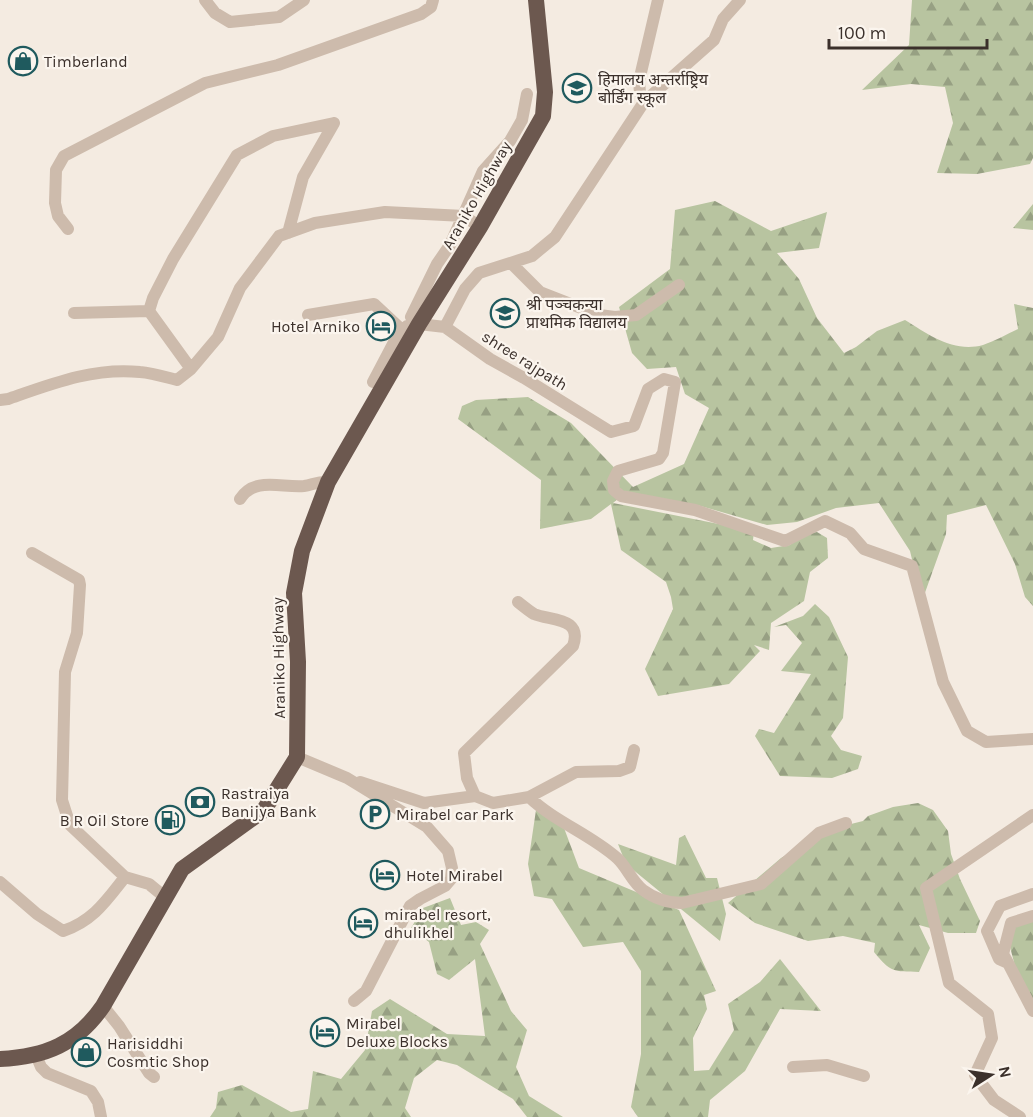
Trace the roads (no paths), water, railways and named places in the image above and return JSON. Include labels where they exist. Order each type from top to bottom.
[{"type":"highway","name":"Araniko Highway","points":[[297,758],[298,662],[294,593],[302,551],[328,482],[415,321],[480,227],[543,116],[545,92],[536,0]]},
{"type":"highway","points":[[0,1059],[36,1055],[52,1050],[87,1026],[103,1006],[182,869],[264,810],[297,758]]},
{"type":"street","points":[[205,0],[215,13],[230,22],[279,16],[304,0]]},
{"type":"street","points":[[68,229],[58,216],[55,203],[56,170],[64,156],[205,83],[278,65],[421,14],[431,7],[433,0]]},
{"type":"street","points":[[644,102],[640,93],[639,81],[658,0]]},
{"type":"street","points":[[445,327],[465,289],[479,273],[532,256],[555,237],[644,102],[714,40],[723,18],[740,0]]},
{"type":"street","points":[[373,382],[393,344],[415,321],[483,171],[510,141],[522,120],[527,94]]},
{"type":"street","points":[[149,311],[153,298],[173,260],[237,155],[273,136],[334,123],[303,177],[288,233]]},
{"type":"street","points":[[0,400],[66,379],[105,372],[140,372],[177,380],[191,369],[218,337],[240,288],[279,236],[315,223],[385,212],[464,216],[480,227]]},
{"type":"street","points":[[512,264],[540,292],[599,315],[615,317],[636,315],[680,285]]},
{"type":"street","points":[[308,315],[375,304],[404,332]]},
{"type":"street","points":[[74,313],[149,311]]},
{"type":"street","points":[[149,311],[191,369]]},
{"type":"street","name":"shree rajpath","points":[[415,321],[445,327],[490,359],[611,432],[634,426],[648,389],[664,379],[675,382],[663,453],[659,459],[618,471],[613,481],[614,490],[621,496],[695,510],[785,541],[825,521],[850,533],[864,549],[912,566],[943,682],[967,731],[986,742],[1033,739]]},
{"type":"street","points":[[240,499],[246,490],[263,484],[304,486],[318,481],[328,482]]},
{"type":"street","points":[[32,554],[79,580],[80,585],[77,633],[65,672],[62,800],[70,825],[125,877],[148,884],[166,898]]},
{"type":"street","points":[[475,796],[467,778],[465,753],[573,645],[576,638],[572,628],[563,620],[534,614],[518,602]]},
{"type":"street","points":[[297,758],[347,778],[424,803],[475,796],[493,803],[529,797],[576,772],[619,771],[630,767],[634,750]]},
{"type":"street","points":[[347,778],[427,827],[448,851],[452,868],[451,879],[445,886],[410,906],[366,991],[354,1001]]},
{"type":"street","points":[[529,797],[541,808],[617,858],[641,889],[658,899],[672,903],[682,903],[761,884],[819,833],[846,823]]},
{"type":"street","points":[[1020,1117],[994,1100],[975,1075],[992,1038],[988,1014],[949,983],[926,888],[1033,815]]},
{"type":"street","points":[[0,882],[37,914],[63,932],[77,927],[95,914],[125,877]]},
{"type":"street","points":[[1008,963],[999,959],[987,931],[1000,906],[1033,894]]},
{"type":"street","points":[[1033,916],[1011,923],[1003,954],[1033,1011]]},
{"type":"street","points":[[103,1006],[154,1077]]},
{"type":"street","points":[[36,1055],[41,1067],[47,1073],[90,1091],[98,1102],[101,1117]]},
{"type":"street","points":[[793,1067],[827,1065],[864,1076]]},
{"type":"place","name":"Timberland","points":[[23,61]]},
{"type":"place","name":"हिमालय अन्तर्राष्ट्रिय बोर्डिंग स्कूल","points":[[577,88]]},
{"type":"place","name":"श्री पञ्चकन्या प्राथमिक विद्यालय","points":[[505,313]]},
{"type":"place","name":"Hotel Arniko","points":[[381,326]]},
{"type":"place","name":"Rastraiya Banijya Bank","points":[[200,802]]},
{"type":"place","name":"Mirabel car Park","points":[[375,814]]},
{"type":"place","name":"B R Oil Store","points":[[170,820]]},
{"type":"place","name":"Hotel Mirabel","points":[[385,875]]},
{"type":"place","name":"mirabel resort, dhulikhel","points":[[363,923]]},
{"type":"place","name":"Mirabel Deluxe Blocks","points":[[325,1032]]},
{"type":"place","name":"Harisiddhi Cosmtic Shop","points":[[86,1052]]}]
